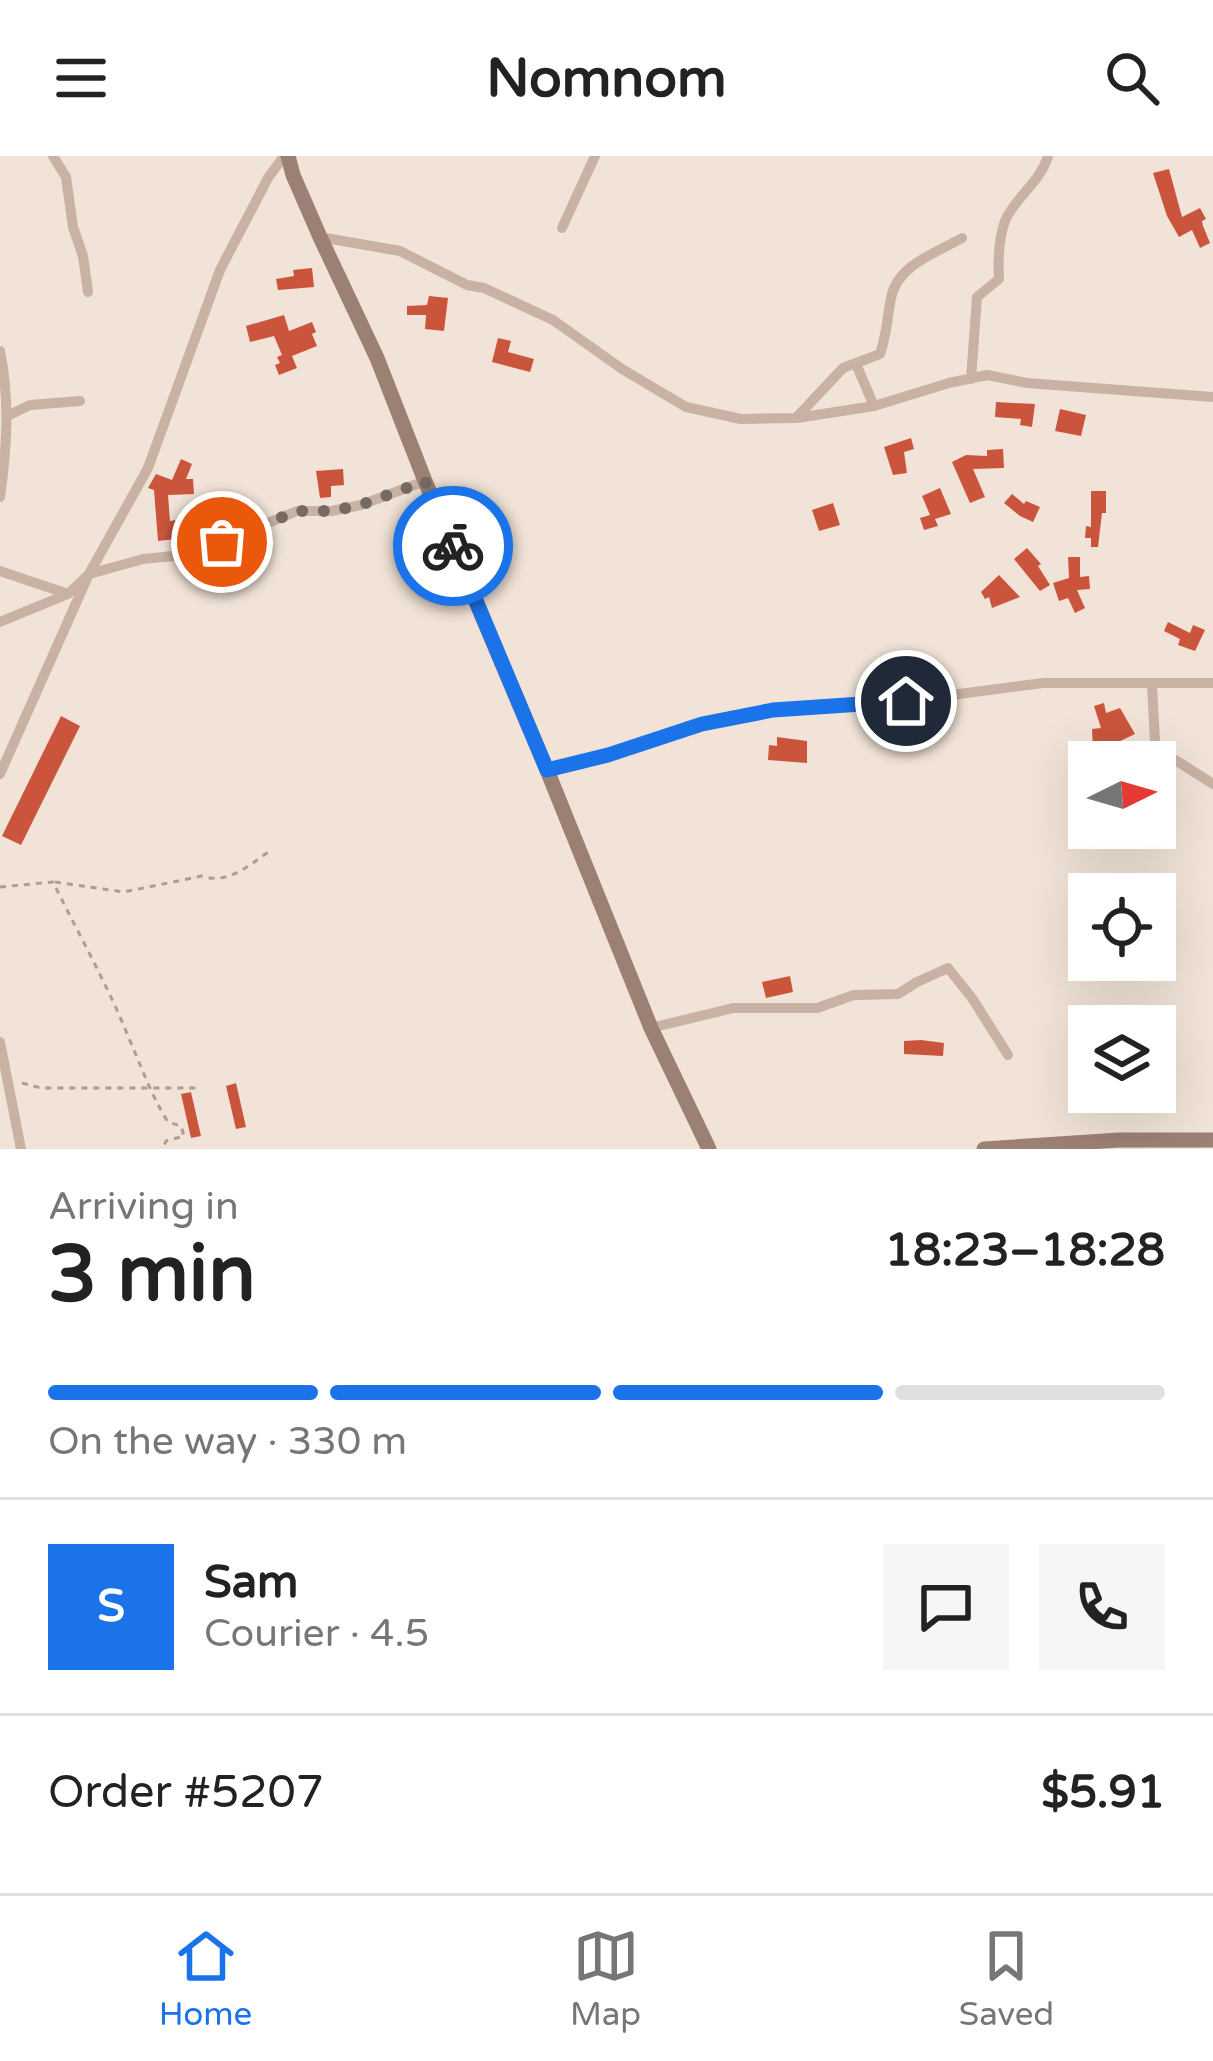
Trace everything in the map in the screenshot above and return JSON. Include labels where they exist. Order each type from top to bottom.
[{"type":"street","points":[[53,156],[66,177],[88,292]]},
{"type":"street","points":[[286,156],[377,358],[651,1028],[709,1149]]},
{"type":"street","points":[[0,774],[89,574],[148,468],[220,270],[268,178],[286,156]]},
{"type":"street","points":[[562,227],[595,156]]},
{"type":"street","points":[[971,379],[977,297],[999,279],[1005,221],[1045,169],[1048,156]]},
{"type":"street","points":[[320,237],[400,251],[466,285],[484,288],[553,320],[622,369],[686,406],[740,419],[796,418],[874,406],[987,375],[1027,383],[1213,397]]},
{"type":"street","points":[[796,418],[843,368],[880,354],[889,332],[891,296],[898,278],[962,238]]},
{"type":"street","points":[[0,351],[8,395],[0,497]]},
{"type":"street","points":[[856,364],[874,406]]},
{"type":"street","points":[[8,416],[30,405],[80,401]]},
{"type":"street","points":[[0,622],[68,594],[89,574],[143,559],[183,555],[297,511],[361,505],[425,481]]},
{"type":"street","points":[[0,571],[68,594]]},
{"type":"street","points":[[547,770],[702,724],[773,710],[906,701],[1043,682],[1213,683]]},
{"type":"street","points":[[1153,685],[1155,742],[1213,784]]},
{"type":"street","points":[[651,1028],[733,1008],[817,1008],[854,995],[898,994],[948,968],[1008,1055]]},
{"type":"street","points":[[0,1042],[21,1149]]},
{"type":"street","points":[[984,1149],[1213,1140]]},
{"type":"path","points":[[0,886],[53,882],[124,892],[202,876],[213,880],[232,876],[270,851]]},
{"type":"path","points":[[53,882],[129,1037],[138,1066],[168,1122],[181,1126],[184,1136],[166,1141],[163,1149]]},
{"type":"path","points":[[8,1080],[40,1088],[200,1088]]},
{"type":"building","points":[[1169,169],[1182,217],[1200,208],[1206,219],[1202,221],[1210,243],[1200,248],[1192,230],[1179,237],[1167,216],[1153,173]]},
{"type":"building","points":[[312,268],[314,287],[278,290],[276,279],[294,276],[293,270]]},
{"type":"building","points":[[429,296],[448,298],[444,331],[425,329],[426,315],[407,315],[407,306],[427,305]]},
{"type":"building","points":[[284,315],[289,331],[312,322],[317,346],[292,356],[297,368],[279,375],[275,365],[282,355],[274,336],[250,342],[246,326]]},
{"type":"building","points":[[498,338],[511,341],[508,352],[534,359],[530,372],[492,362]]},
{"type":"building","points":[[996,402],[1035,404],[1032,427],[1020,425],[1021,419],[995,417]]},
{"type":"building","points":[[1060,409],[1086,415],[1081,436],[1055,431]]},
{"type":"building","points":[[911,438],[914,449],[904,452],[907,473],[893,475],[884,447]]},
{"type":"building","points":[[1003,449],[1004,468],[973,469],[985,497],[970,503],[952,462]]},
{"type":"building","points":[[181,459],[192,464],[186,479],[193,479],[194,494],[168,495],[170,521],[200,523],[202,538],[186,543],[185,538],[158,541],[154,490],[148,488],[156,474],[172,480]]},
{"type":"building","points":[[343,469],[344,485],[331,486],[331,497],[320,498],[316,471]]},
{"type":"building","points":[[940,488],[951,514],[935,519],[938,526],[924,530],[920,518],[930,515],[922,496]]},
{"type":"building","points":[[1091,491],[1106,491],[1098,547],[1091,547],[1091,538],[1085,538],[1086,526],[1091,527]]},
{"type":"building","points":[[1012,494],[1024,504],[1040,507],[1033,522],[1004,503]]},
{"type":"building","points":[[833,503],[840,525],[819,531],[812,510]]},
{"type":"building","points":[[1027,548],[1050,585],[1040,591],[1014,559]]},
{"type":"building","points":[[1068,557],[1080,557],[1080,577],[1089,576],[1090,589],[1077,590],[1085,608],[1075,613],[1068,598],[1059,601],[1053,583],[1069,578]]},
{"type":"building","points":[[999,575],[1020,597],[992,608],[989,597],[985,599],[981,592]]},
{"type":"building","points":[[1168,622],[1190,633],[1193,625],[1205,630],[1195,651],[1178,645],[1180,639],[1164,631]]},
{"type":"building","points":[[1104,703],[1106,713],[1120,708],[1135,734],[1120,741],[1093,741],[1092,729],[1101,728],[1094,706]]},
{"type":"building","points":[[61,716],[80,726],[21,845],[2,836]]},
{"type":"building","points":[[777,737],[807,741],[807,763],[768,760],[769,745],[777,746]]},
{"type":"building","points":[[790,976],[793,992],[766,998],[762,982]]},
{"type":"building","points":[[904,1041],[944,1043],[943,1056],[904,1054]]},
{"type":"building","points":[[236,1083],[246,1127],[236,1129],[226,1086]]},
{"type":"building","points":[[191,1092],[201,1136],[191,1138],[181,1094]]},
{"type":"way so far","points":[[222,542],[297,511],[361,505],[425,481],[453,546]]},
{"type":"route","points":[[453,546],[547,770],[702,724],[773,710],[906,701]]}]
